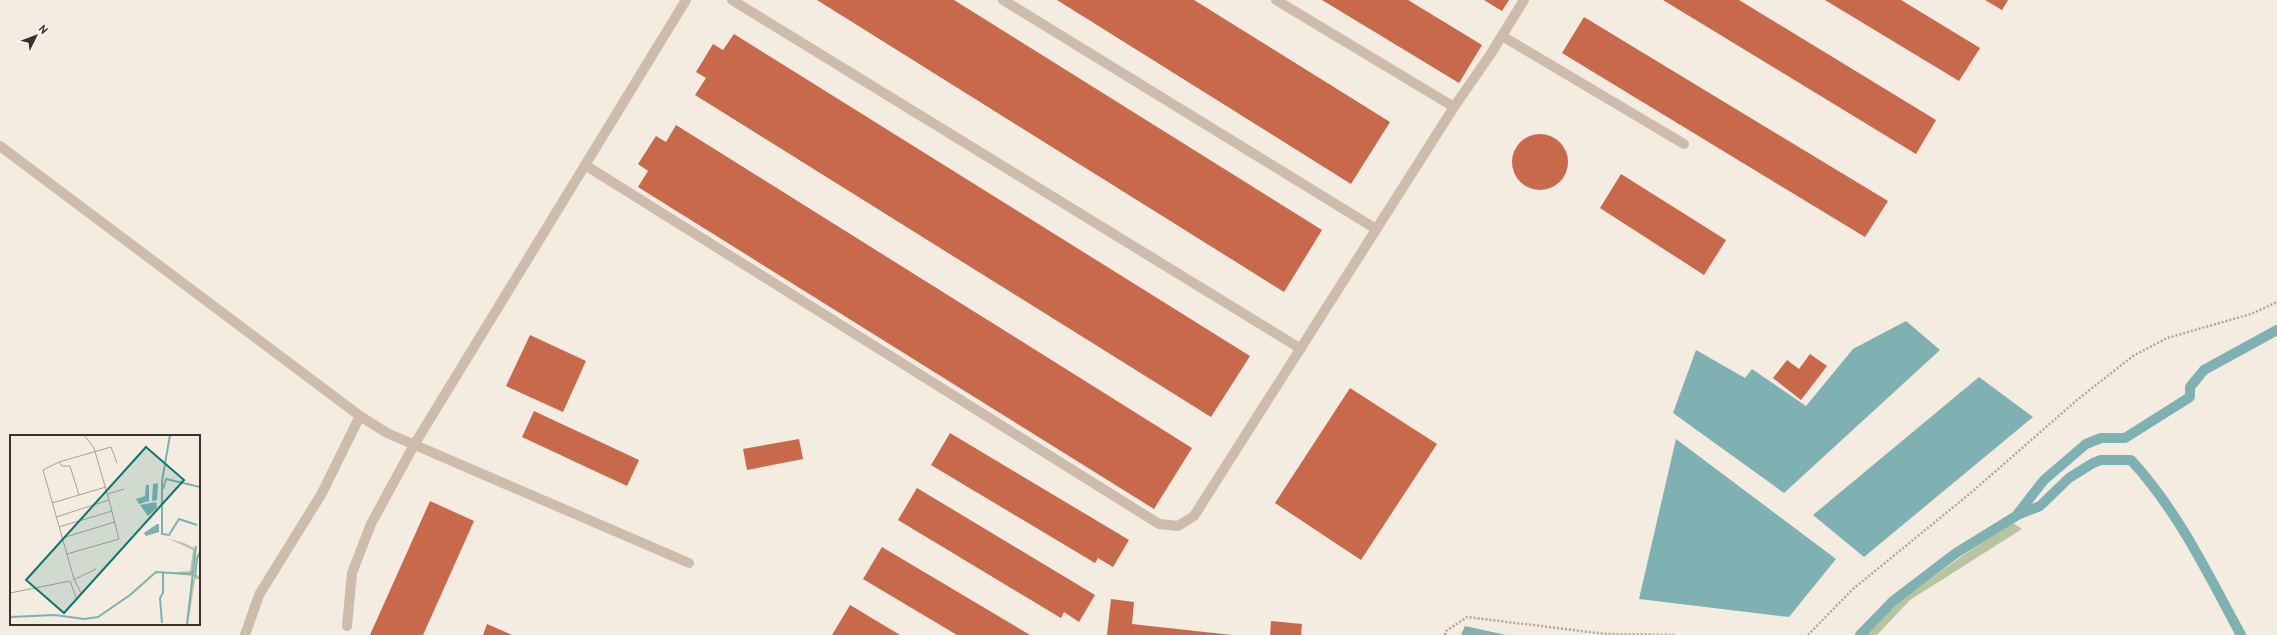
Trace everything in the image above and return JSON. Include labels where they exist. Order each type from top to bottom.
[{"type":"street","points":[[347,626],[352,574],[371,524],[414,445],[686,0]]},
{"type":"street","points":[[732,0],[1301,349]]},
{"type":"street","points":[[1003,0],[1376,229]]},
{"type":"street","points":[[1276,0],[1454,107]]},
{"type":"street","points":[[585,165],[1159,524],[1178,526],[1194,516],[1454,107],[1502,36],[1524,0]]},
{"type":"street","points":[[1502,36],[1684,144]]},
{"type":"street","points":[[0,146],[360,416],[387,433],[689,563]]},
{"type":"street","points":[[245,635],[259,595],[322,493],[360,416]]},
{"type":"path","points":[[1808,635],[1853,589],[1973,491],[2077,400],[2132,356],[2167,338],[2251,314],[2277,302]]},
{"type":"path","points":[[1445,635],[1446,631],[1467,617],[1606,634],[1676,635]]},
{"type":"green space","points":[[2013,523],[2022,529],[1910,600],[1877,635],[1865,635],[1900,601],[1962,556]]},
{"type":"water","points":[[1906,321],[1940,350],[1784,493],[1673,413],[1696,350],[1745,378],[1752,369],[1806,406],[1853,349]]},
{"type":"water","points":[[1979,377],[2033,417],[1864,557],[1813,515]]},
{"type":"water","points":[[1676,439],[1836,559],[1789,617],[1639,599]]},
{"type":"water","points":[[1465,626],[1506,635],[1461,635]]},
{"type":"building","points":[[817,0],[954,0],[1322,230],[1284,292]]},
{"type":"building","points":[[1057,0],[1194,0],[1390,122],[1351,184]]},
{"type":"building","points":[[1322,0],[1408,0],[1482,45],[1459,83]]},
{"type":"building","points":[[1484,0],[1509,0],[1502,11]]},
{"type":"building","points":[[1663,0],[1739,0],[1936,120],[1916,154]]},
{"type":"building","points":[[1825,0],[1901,0],[1980,48],[1959,81]]},
{"type":"building","points":[[1985,0],[2008,0],[2002,10]]},
{"type":"building","points":[[1584,17],[1888,201],[1865,237],[1562,53]]},
{"type":"building","points":[[734,34],[1250,356],[1211,417],[695,95],[706,78],[696,72],[713,44],[723,50]]},
{"type":"building","points":[[676,125],[1192,448],[1154,509],[638,187],[648,171],[638,164],[656,136],[666,142]]},
{"type":"building","points":[[1534,134],[1546,134],[1556,138],[1564,146],[1568,156],[1568,168],[1564,178],[1556,186],[1546,190],[1534,190],[1524,186],[1516,178],[1512,168],[1512,156],[1516,146],[1524,138]]},
{"type":"building","points":[[1621,174],[1726,240],[1704,275],[1600,208]]},
{"type":"building","points":[[530,335],[586,361],[563,412],[506,386]]},
{"type":"building","points":[[1810,354],[1827,366],[1801,400],[1773,378],[1787,360],[1799,369]]},
{"type":"building","points":[[1350,388],[1437,444],[1361,560],[1275,503]]},
{"type":"building","points":[[534,411],[639,460],[627,486],[522,437]]},
{"type":"building","points":[[950,433],[1129,540],[1113,567],[1098,558],[1095,563],[931,465]]},
{"type":"building","points":[[799,439],[803,459],[747,470],[743,449]]},
{"type":"building","points":[[917,488],[1095,595],[1079,622],[1064,612],[1061,618],[898,520]]},
{"type":"building","points":[[430,501],[474,521],[423,635],[370,635]]},
{"type":"building","points":[[882,547],[1030,635],[957,635],[863,579]]},
{"type":"building","points":[[1111,599],[1134,602],[1132,624],[1232,635],[1107,635]]},
{"type":"building","points":[[850,605],[900,635],[832,635]]},
{"type":"building","points":[[1271,621],[1302,624],[1301,635],[1270,635]]},
{"type":"building","points":[[487,624],[512,635],[483,635]]},
{"type":"waterway","points":[[1860,635],[1893,601],[1956,553],[2016,516],[2044,480],[2086,444],[2101,438],[2125,438],[2190,397],[2190,387],[2204,370],[2277,330]]},
{"type":"waterway","points":[[2017,515],[2040,506],[2069,478],[2093,463],[2101,460],[2131,460],[2148,480],[2178,522],[2204,566],[2241,635]]}]
